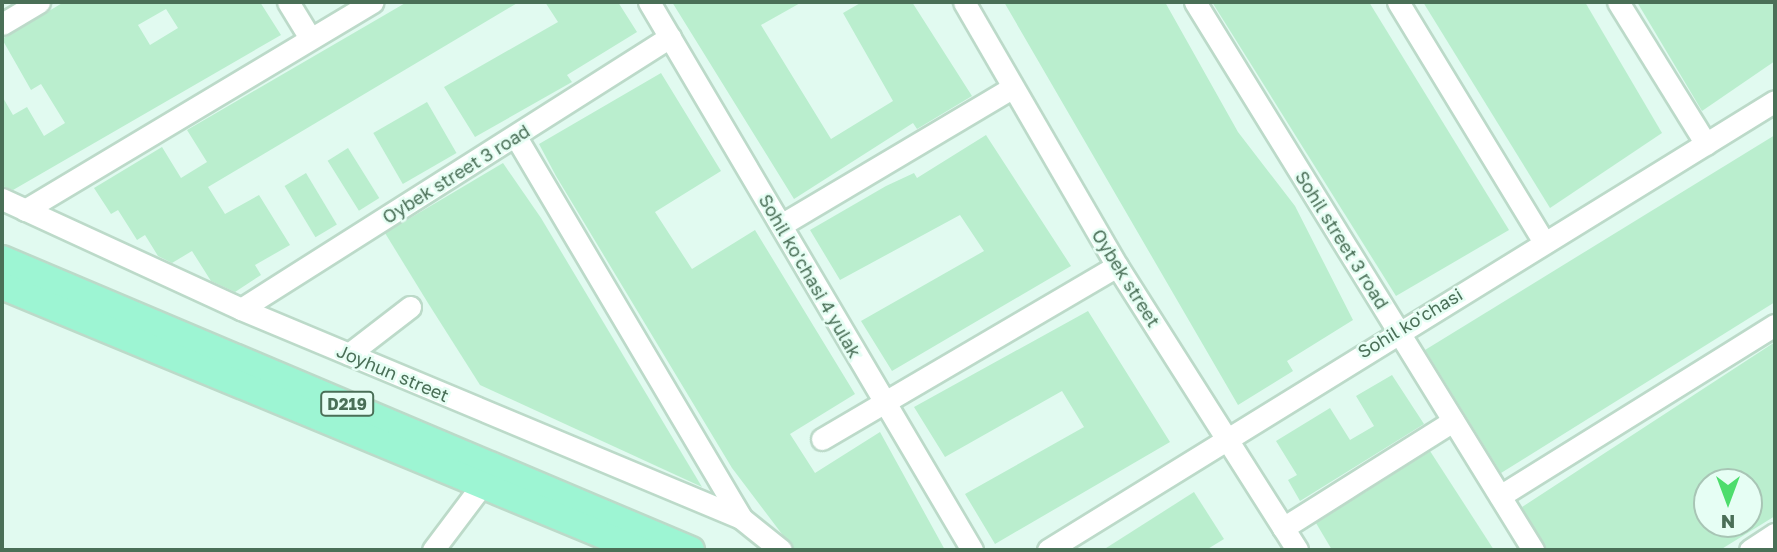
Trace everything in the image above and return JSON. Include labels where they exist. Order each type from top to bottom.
[{"type":"main road","name":"D219","points":[[2,259],[691,550]]},
{"type":"main road","name":"D219","points":[[2,286],[639,550]]},
{"type":"street","points":[[2,24],[38,2]]},
{"type":"street","points":[[288,2],[310,38]]},
{"type":"street","points":[[25,210],[372,2]]},
{"type":"street","name":"Sohil ko'chasi 4 yulak","points":[[649,2],[972,550]]},
{"type":"street","name":"Oybek street","points":[[964,2],[1117,266],[1297,550]]},
{"type":"street","name":"Sohil street 3 road","points":[[1195,2],[1533,550]]},
{"type":"street","points":[[1398,2],[1544,242]]},
{"type":"street","points":[[1618,2],[1706,144]]},
{"type":"street","name":"Oybek street 3 road","points":[[241,309],[516,138],[670,37]]},
{"type":"street","points":[[781,225],[1012,88]]},
{"type":"street","name":"Sohil ko'chasi","points":[[1048,550],[1398,330],[1775,101]]},
{"type":"street","points":[[516,138],[741,518]]},
{"type":"street","name":"Joyhun street","points":[[2,199],[241,309],[741,518],[781,550]]},
{"type":"street","points":[[822,439],[1117,266]]},
{"type":"street","points":[[349,354],[410,307]]},
{"type":"street","points":[[1500,496],[1775,325]]},
{"type":"street","points":[[1283,528],[1453,421]]},
{"type":"street","points":[[433,550],[482,485]]},
{"type":"street","points":[[1750,550],[1775,534]]},
{"type":"building","points":[[64,2],[260,2],[281,35],[13,190],[2,186],[2,96],[13,115],[27,107],[44,136],[65,123],[41,84],[31,90],[2,39]],"holes":[[[166,9],[178,28],[150,45],[138,25]]]},
{"type":"building","points":[[407,2],[519,2],[208,187],[225,214],[259,195],[290,245],[255,265],[261,275],[235,292],[211,281],[192,251],[172,263],[158,256],[145,235],[137,240],[118,210],[111,214],[94,188],[162,147],[181,178],[207,162],[187,130]]},
{"type":"building","points":[[545,2],[618,2],[637,32],[567,75],[572,82],[475,137],[444,87],[558,22]]},
{"type":"building","points":[[672,2],[802,2],[761,25],[831,139],[893,101],[843,13],[862,2],[912,2],[972,96],[917,129],[913,123],[794,199]]},
{"type":"building","points":[[1004,2],[1165,2],[1238,132],[1295,206],[1353,320],[1287,361],[1293,371],[1238,405]]},
{"type":"building","points":[[1212,2],[1369,2],[1509,230],[1396,296]]},
{"type":"building","points":[[1423,2],[1585,2],[1662,133],[1550,208]]},
{"type":"building","points":[[1637,2],[1775,2],[1775,61],[1702,111]]},
{"type":"building","points":[[661,73],[721,171],[655,212],[692,269],[755,230],[855,394],[790,434],[815,473],[880,432],[945,550],[794,550],[732,468],[556,176],[539,144]]},
{"type":"building","points":[[427,102],[456,153],[403,184],[373,133]]},
{"type":"building","points":[[986,135],[1071,266],[892,371],[861,321],[984,251],[960,215],[840,280],[810,230],[886,186],[914,173],[917,178]]},
{"type":"building","points":[[1775,135],[1775,302],[1501,473],[1425,350]]},
{"type":"building","points":[[348,148],[379,198],[359,211],[328,161]]},
{"type":"building","points":[[503,163],[541,218],[702,487],[480,385],[385,233]]},
{"type":"building","points":[[306,173],[337,224],[315,237],[285,186]]},
{"type":"building","points":[[1088,311],[1170,442],[995,544],[965,494],[1084,427],[1062,391],[945,457],[914,407]]},
{"type":"building","points":[[1775,342],[1775,516],[1763,523],[1763,468],[1693,468],[1693,538],[1739,538],[1720,550],[1546,550],[1522,507]]},
{"type":"building","points":[[1392,375],[1424,424],[1300,501],[1288,480],[1297,475],[1276,441],[1330,408],[1350,440],[1374,426],[1356,396]]},
{"type":"building","points":[[1430,451],[1494,550],[1332,550],[1316,523]]},
{"type":"building","points":[[1194,492],[1224,539],[1206,550],[1103,550]]}]
